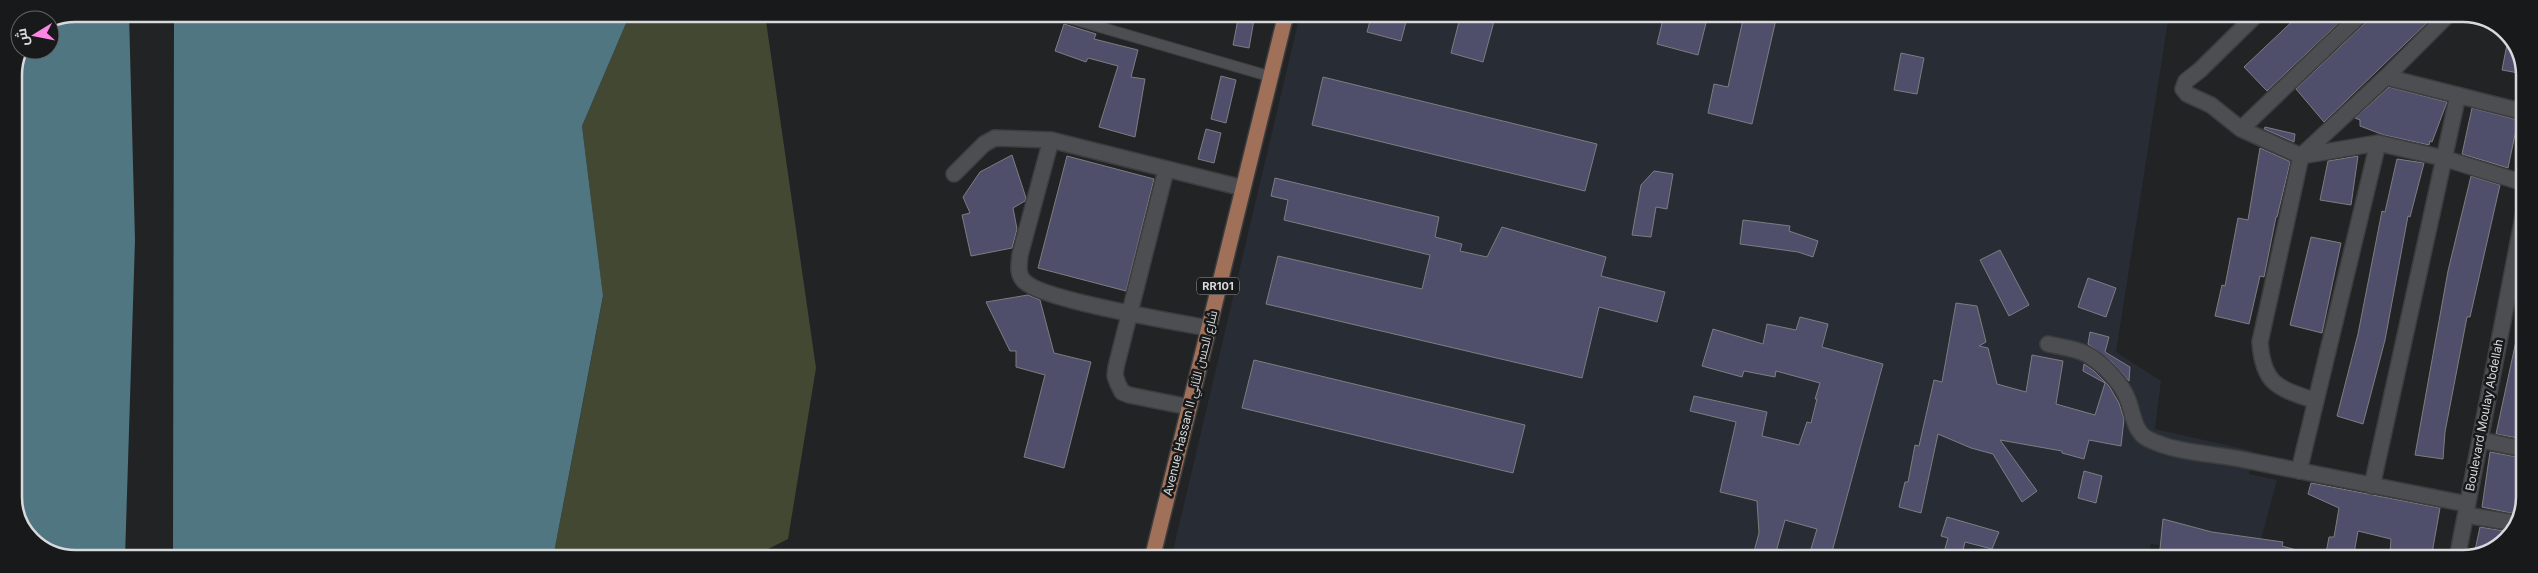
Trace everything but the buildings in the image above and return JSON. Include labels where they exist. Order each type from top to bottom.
[{"type":"main road","name":"Avenue Hassan II شارع الحسن الثاني","points":[[1154,550],[1284,22]]},
{"type":"street","points":[[2249,22],[2200,70],[2186,81],[2183,89],[2187,94],[2210,105],[2240,129],[2301,156],[2378,142],[2443,158],[2515,180]]},
{"type":"street","points":[[2240,129],[2353,22]]},
{"type":"street","points":[[2316,401],[2277,386],[2264,371],[2260,342],[2301,156],[2386,77],[2441,22]]},
{"type":"street","points":[[2386,77],[2515,110]]},
{"type":"street","points":[[2372,486],[2458,95]]},
{"type":"street","points":[[954,174],[984,144],[995,138],[1051,140],[1243,188]]},
{"type":"street","points":[[1051,140],[1020,256],[1019,272],[1023,280],[1037,290],[1128,313],[1208,328]]},
{"type":"street","points":[[2299,471],[2378,142]]},
{"type":"street","points":[[1166,170],[1128,313],[1115,376],[1122,392],[1129,395],[1189,407]]},
{"type":"street","name":"Boulevard Moulay Abdellah","points":[[2459,550],[2515,257]]},
{"type":"street","points":[[2048,344],[2087,354],[2102,366],[2124,392],[2136,427],[2145,437],[2172,448],[2372,486],[2509,521]]},
{"type":"street","points":[[2481,440],[2516,447]]},
{"type":"lane","points":[[1083,22],[1272,77]]},
{"type":"shaded area","points":[[1298,22],[2168,22],[2116,352],[2161,381],[2155,429],[2253,451],[2249,474],[2277,480],[2258,550],[2196,550],[2151,544],[2149,550],[1173,550]]},
{"type":"green space","points":[[627,22],[766,22],[816,368],[788,539],[766,550],[555,550],[603,297],[582,126]]},
{"type":"water","points":[[75,22],[129,22],[135,240],[125,550],[58,548],[36,533],[24,511],[22,75],[26,60],[60,60],[60,26]]},
{"type":"water","points":[[174,22],[627,22],[582,126],[603,296],[555,550],[173,550]]}]
